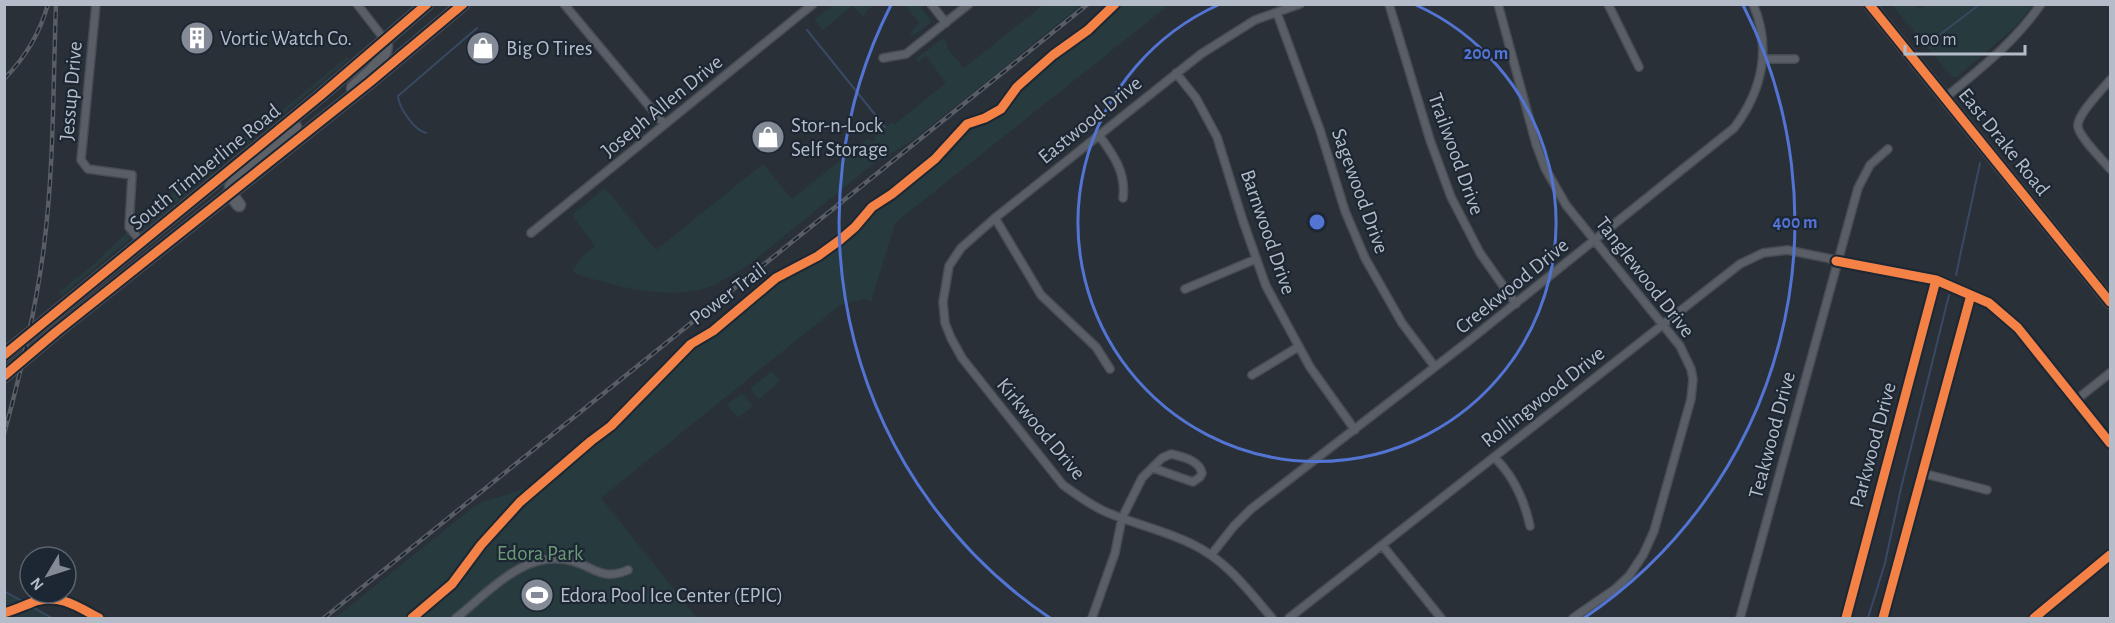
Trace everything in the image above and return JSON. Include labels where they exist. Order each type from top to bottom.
[{"type":"main road","name":"South Timberline Road","points":[[4,355],[320,96],[427,4]]},
{"type":"main road","name":"South Timberline Road","points":[[4,376],[48,338],[231,194],[463,4]]},
{"type":"main road","name":"East Drake Road","points":[[1869,4],[2110,301]]},
{"type":"main road","points":[[316,125],[385,54],[387,46],[385,40]]},
{"type":"main road","points":[[239,205],[231,194],[230,189],[234,181],[299,122],[320,96]]},
{"type":"street","name":"Jessup Drive","points":[[96,4],[81,160],[88,169],[132,175],[129,227],[142,243]]},
{"type":"street","points":[[357,4],[385,40]]},
{"type":"street","points":[[564,4],[664,124]]},
{"type":"street","name":"Joseph Allen Drive","points":[[531,233],[813,4]]},
{"type":"street","points":[[931,4],[946,23]]},
{"type":"street","points":[[883,58],[906,54],[969,4]]},
{"type":"street","name":"Eastwood Drive","points":[[943,302],[949,266],[961,248],[995,218],[1176,73],[1227,36],[1255,20],[1278,14],[1300,4]]},
{"type":"street","name":"Trailwood Drive","points":[[1389,4],[1451,197],[1480,253],[1516,304]]},
{"type":"street","name":"Tanglewood Drive","points":[[1498,4],[1536,144],[1545,168],[1566,205],[1680,346],[1688,361],[1693,380],[1693,392],[1654,531],[1643,555],[1629,576],[1601,600],[1574,618]]},
{"type":"street","points":[[1608,4],[1639,68]]},
{"type":"street","name":"Creekwood Drive","points":[[1211,555],[1242,517],[1516,304],[1734,128],[1758,85],[1764,59],[1760,27],[1753,4]]},
{"type":"street","points":[[1946,98],[2006,46],[2041,4]]},
{"type":"street","name":"Sagewood Drive","points":[[1278,14],[1320,130],[1345,211],[1365,258],[1402,323],[1435,367]]},
{"type":"street","points":[[1764,59],[1795,59]]},
{"type":"street","name":"Barnwood Drive","points":[[1176,73],[1196,98],[1217,137],[1266,286],[1298,347],[1355,430]]},
{"type":"street","points":[[2110,80],[2083,113],[2078,123],[2080,131],[2110,169]]},
{"type":"street","points":[[1099,135],[1118,161],[1122,171],[1123,198]]},
{"type":"street","name":"Teakwood Drive","points":[[1740,618],[1857,188],[1870,165],[1888,149]]},
{"type":"street","points":[[995,218],[1041,295],[1096,347],[1110,369]]},
{"type":"street","name":"Rollingwood Drive","points":[[1289,618],[1663,323],[1740,264],[1763,253],[1787,250],[1936,280],[1989,303],[2018,328],[2110,443]]},
{"type":"street","points":[[1185,289],[1256,259]]},
{"type":"street","name":"Parkwood Drive","points":[[1846,618],[1936,280]]},
{"type":"street","points":[[1883,618],[1971,295]]},
{"type":"street","name":"Kirkwood Drive","points":[[943,302],[945,323],[962,358],[1063,485],[1083,500],[1122,518],[1142,523],[1193,544],[1211,555],[1244,585],[1272,618]]},
{"type":"street","points":[[1252,375],[1298,347]]},
{"type":"street","points":[[2076,400],[2110,373]]},
{"type":"street","points":[[1095,618],[1122,518],[1142,478],[1162,458],[1171,454],[1200,465],[1202,473],[1194,482],[1153,468]]},
{"type":"street","points":[[1494,457],[1516,485],[1530,526]]},
{"type":"street","points":[[1922,472],[1987,490]]},
{"type":"street","points":[[1382,545],[1441,618]]},
{"type":"street","points":[[2034,618],[2110,555]]},
{"type":"street","points":[[456,618],[511,573],[539,561],[564,559],[602,573],[615,575],[628,570]]},
{"type":"green space","points":[[833,5],[874,5],[863,16],[852,6],[823,30],[814,20]]},
{"type":"green space","points":[[905,5],[919,5],[931,20],[913,36],[910,33],[919,23]]},
{"type":"green space","points":[[1043,5],[1081,5],[910,142],[873,164],[751,263],[726,278],[696,291],[679,293],[625,287],[576,274],[573,270],[583,255],[595,246],[572,215],[605,188],[656,250],[763,164],[792,199],[868,138],[874,141],[875,137],[892,122],[895,124],[946,83],[926,56],[918,62],[916,59],[943,38],[947,43],[947,48],[964,68]]},
{"type":"green space","name":"Edora Park","points":[[1118,5],[1169,5],[895,223],[871,302],[864,299],[840,305],[601,498],[697,618],[335,618],[477,504],[560,477],[561,469],[579,453],[583,454],[587,446],[619,421],[693,346],[725,324],[777,280],[833,249],[873,208],[936,161],[968,125],[995,115],[1022,84]]},
{"type":"green space","points":[[1892,5],[1916,5],[1919,9],[1926,5],[2033,5],[2016,26],[1957,77],[1952,77]]},
{"type":"green space","points":[[347,57],[349,59],[140,233],[132,227],[259,123],[280,112]]},
{"type":"green space","points":[[127,232],[130,239],[62,295],[59,292],[92,266]]},
{"type":"green space","points":[[772,371],[780,381],[759,399],[750,389]]},
{"type":"green space","points":[[742,393],[753,406],[738,418],[727,405]]},
{"type":"green space","points":[[5,591],[18,598],[18,605],[29,605],[52,618],[5,618]]},
{"type":"waterway","points":[[1933,40],[1980,4]]},
{"type":"waterway","points":[[426,133],[417,128],[408,118],[398,96],[477,28]]},
{"type":"waterway","points":[[807,30],[885,127]]},
{"type":"waterway","points":[[1956,275],[1980,163]]},
{"type":"waterway","points":[[1868,618],[1885,563],[1901,488],[1949,295]]},
{"type":"waterway","points":[[4,591],[52,618]]},
{"type":"railway","points":[[4,79],[31,44],[48,4]]},
{"type":"railway","points":[[4,434],[27,341],[44,246],[51,156],[56,4]]},
{"type":"railway","points":[[324,618],[1088,4]]},
{"type":"cycle path","points":[[4,355],[320,96],[427,4]]},
{"type":"cycle path","points":[[4,376],[370,82],[463,4]]},
{"type":"cycle path","name":"Power Trail","points":[[412,618],[452,584],[481,545],[520,502],[611,426],[691,344],[713,331],[776,278],[818,256],[840,240],[872,207],[935,159],[967,124],[1001,109],[1017,87],[1053,55],[1088,30],[1115,4]]},
{"type":"cycle path","points":[[1869,4],[2110,302]]},
{"type":"cycle path","points":[[1836,261],[1936,280],[1989,303],[2018,328],[2110,443]]},
{"type":"cycle path","points":[[1846,618],[1936,280]]},
{"type":"cycle path","points":[[1883,618],[1971,295]]},
{"type":"cycle path","points":[[2034,618],[2110,555]]},
{"type":"cycle path","points":[[4,613],[36,601],[53,599],[69,603],[99,618]]},
{"type":"place","name":"Vortic Watch Co.","points":[[197,38]]},
{"type":"place","name":"Big O Tires","points":[[483,48]]},
{"type":"place","name":"Stor-n-Lock Self Storage","points":[[768,137]]},
{"type":"place","name":"Edora Pool Ice Center (EPIC)","points":[[537,595]]}]
